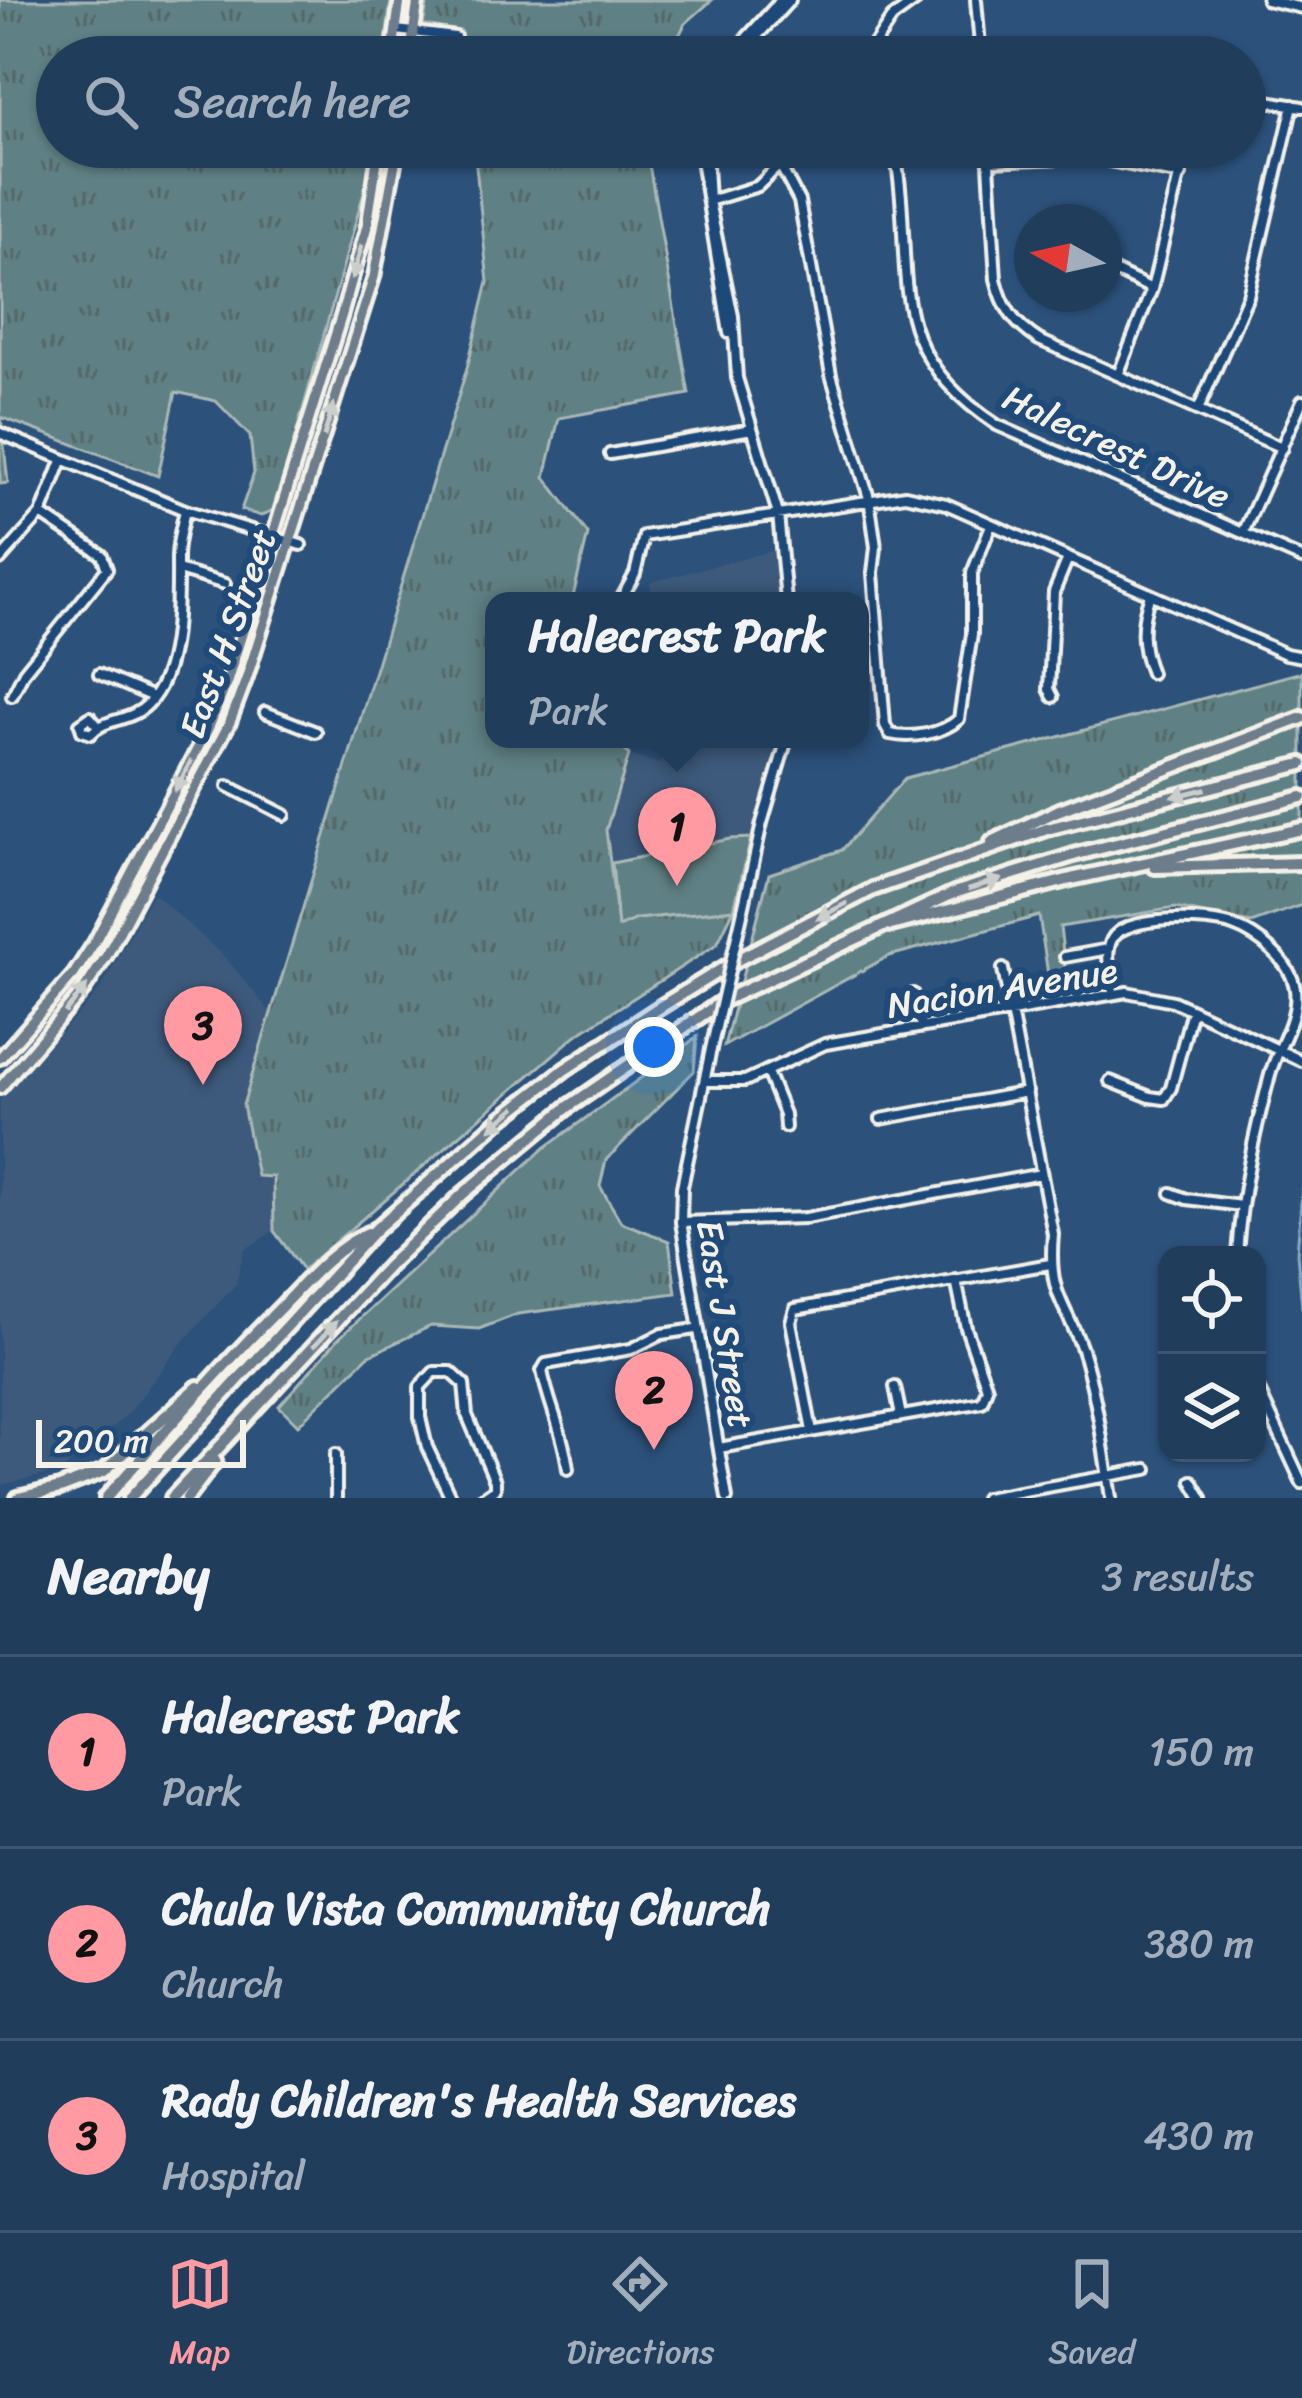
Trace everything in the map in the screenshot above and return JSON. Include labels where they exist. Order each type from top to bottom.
[{"type":"highway","points":[[940,866],[1057,811],[1302,718]]},
{"type":"highway","points":[[130,1498],[376,1229],[518,1106],[657,1009],[735,961],[873,889],[1047,829],[1302,764]]},
{"type":"highway","points":[[172,1498],[389,1265],[464,1194],[568,1107],[724,1000],[954,893],[1077,854],[1302,797]]},
{"type":"highway","points":[[877,927],[1302,829]]},
{"type":"highway","points":[[1134,867],[1302,862]]},
{"type":"highway","points":[[106,1498],[206,1383],[350,1241],[376,1229]]},
{"type":"highway","points":[[18,1498],[104,1472],[186,1395],[206,1383]]},
{"type":"highway","points":[[188,1498],[245,1420]]},
{"type":"main road","points":[[395,36],[400,0]]},
{"type":"main road","points":[[412,36],[418,0]]},
{"type":"main road","name":"East H Street","points":[[0,1058],[84,960],[209,727],[367,226],[376,168]]},
{"type":"main road","name":"East H Street","points":[[0,1088],[85,990],[230,722],[295,544],[374,277],[394,168]]},
{"type":"street","points":[[750,36],[785,0]]},
{"type":"street","points":[[756,36],[785,0]]},
{"type":"street","points":[[880,36],[892,17],[917,0]]},
{"type":"street","points":[[976,0],[979,36]]},
{"type":"street","points":[[1267,0],[1302,8]]},
{"type":"street","points":[[396,30],[448,36]]},
{"type":"street","points":[[1198,410],[1248,296],[1298,106],[1266,101]]},
{"type":"street","points":[[703,168],[742,404],[778,514],[785,592]]},
{"type":"street","points":[[709,201],[758,186],[780,168]]},
{"type":"street","points":[[782,168],[799,201],[832,375],[869,499],[885,725],[890,734],[945,730],[959,719],[972,634],[972,573],[992,525]]},
{"type":"street","name":"Halecrest Drive","points":[[896,168],[908,313],[929,362],[966,404],[997,425],[1302,559]]},
{"type":"street","points":[[989,168],[996,280],[1009,316],[1039,340],[1282,448]]},
{"type":"street","points":[[1145,168],[1181,175]]},
{"type":"street","points":[[1118,374],[1152,289],[1182,168]]},
{"type":"street","points":[[1122,275],[1152,289]]},
{"type":"street","points":[[1243,533],[1302,401]]},
{"type":"street","points":[[610,454],[752,429]]},
{"type":"street","points":[[0,434],[189,512],[295,544]]},
{"type":"street","points":[[0,560],[41,514],[62,461]]},
{"type":"street","points":[[625,592],[635,574],[644,536],[904,494],[927,497],[1302,657]]},
{"type":"street","points":[[97,725],[125,719],[153,697],[177,633],[178,547],[189,512]]},
{"type":"street","points":[[12,696],[24,672],[106,569],[102,555],[41,514]]},
{"type":"street","points":[[1053,697],[1048,689],[1054,592],[1067,558]]},
{"type":"street","points":[[178,570],[225,584]]},
{"type":"street","points":[[1150,596],[1142,627],[1144,656],[1151,673]]},
{"type":"street","points":[[99,674],[153,697]]},
{"type":"street","points":[[265,712],[316,732]]},
{"type":"street","name":"East J Street","points":[[728,1498],[681,1222],[682,1187],[761,824],[784,748]]},
{"type":"street","points":[[229,786],[285,815]]},
{"type":"street","points":[[1113,993],[1108,949],[1114,934],[1132,924],[1208,921],[1244,930],[1284,964],[1294,984],[1294,1012],[1251,1144],[1238,1246]]},
{"type":"street","points":[[1065,957],[1108,949]]},
{"type":"street","points":[[1004,969],[1053,1234],[1050,1264],[1058,1304],[1084,1354],[1111,1498]]},
{"type":"street","name":"Nacion Avenue","points":[[706,1081],[737,1082],[825,1044],[1113,993],[1157,996],[1302,1061]]},
{"type":"street","points":[[913,994],[921,1026]]},
{"type":"street","points":[[1110,1081],[1164,1099],[1192,1010]]},
{"type":"street","points":[[767,1072],[785,1127]]},
{"type":"street","points":[[881,1119],[1027,1091]]},
{"type":"street","points":[[681,1222],[806,1219],[1041,1174]]},
{"type":"street","points":[[1171,1193],[1241,1206]]},
{"type":"street","points":[[812,1431],[791,1322],[795,1309],[1050,1264]]},
{"type":"street","points":[[719,1448],[982,1402],[987,1388],[965,1328],[956,1280]]},
{"type":"street","points":[[568,1469],[564,1436],[542,1371],[546,1364],[631,1349],[662,1334],[697,1329]]},
{"type":"street","points":[[451,1498],[427,1447],[420,1417],[419,1387],[438,1370],[451,1372],[464,1384],[466,1415],[496,1480],[495,1489],[482,1498]]},
{"type":"street","points":[[895,1387],[901,1416]]},
{"type":"street","points":[[1266,1405],[1302,1483]]},
{"type":"street","points":[[335,1454],[335,1498]]},
{"type":"street","points":[[985,1498],[1147,1469]]},
{"type":"street","points":[[1192,1481],[1202,1498]]},
{"type":"shaded area","points":[[775,550],[778,592],[652,592],[650,582]]},
{"type":"shaded area","points":[[663,748],[777,748],[751,838],[612,863],[606,830],[629,755],[660,764]]},
{"type":"shaded area","points":[[153,893],[226,958],[272,1014],[243,1105],[273,1176],[274,1231],[244,1250],[236,1284],[180,1345],[129,1413],[62,1471],[0,1485],[0,1100],[101,989]]},
{"type":"green space","points":[[0,0],[391,0],[387,36],[36,36],[36,168],[370,168],[275,509],[261,516],[241,510],[254,473],[250,436],[216,401],[176,392],[158,476],[1,417],[8,483],[0,484]]},
{"type":"green space","points":[[428,0],[712,0],[679,36],[462,36],[461,31],[423,25]]},
{"type":"green space","points":[[476,168],[650,168],[689,394],[559,418],[545,477],[588,534],[574,592],[485,592],[485,748],[622,748],[629,755],[606,830],[618,926],[636,919],[734,909],[717,944],[575,1036],[303,1270],[274,1231],[273,1177],[257,1176],[243,1105],[467,368],[488,282]]},
{"type":"green space","points":[[1302,672],[1302,905],[1251,923],[1175,908],[1060,927],[1068,993],[1051,994],[1039,916],[889,956],[724,1046],[769,874],[842,850],[905,778]]},
{"type":"green space","points":[[751,838],[734,909],[636,919],[618,927],[612,863]]},
{"type":"green space","points":[[697,1037],[694,1071],[606,1160],[600,1186],[621,1222],[669,1241],[676,1293],[518,1314],[479,1329],[431,1326],[368,1356],[298,1425],[279,1406],[337,1340],[542,1150]]},
{"type":"waterway","points":[[1302,1189],[1297,1253],[1302,1307]]},
{"type":"place","name":"Halecrest Park","points":[[677,886]]},
{"type":"place","name":"Rady Children's Health Services","points":[[203,1085]]},
{"type":"place","name":"Chula Vista Community Church","points":[[654,1450]]}]
